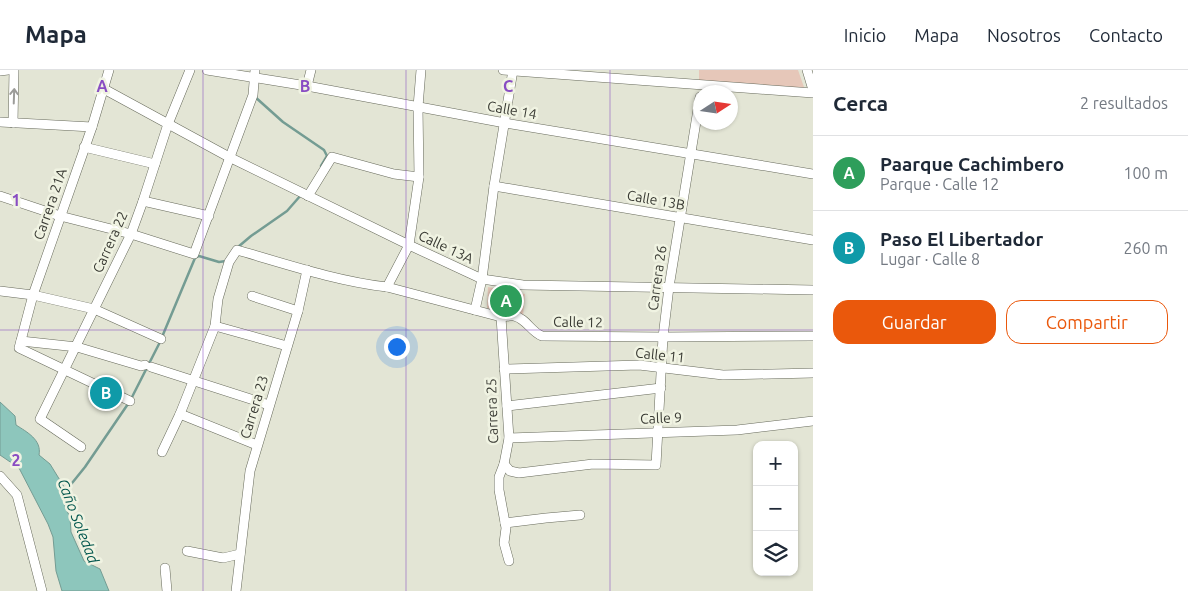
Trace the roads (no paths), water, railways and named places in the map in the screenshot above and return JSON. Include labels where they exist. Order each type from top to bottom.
[{"type":"street","points":[[0,71],[8,70]]},
{"type":"street","points":[[13,123],[14,70]]},
{"type":"street","name":"Carrera 21A","points":[[20,344],[33,295],[92,127],[109,70]]},
{"type":"street","name":"Carrera 22","points":[[81,447],[40,419],[131,234],[168,124],[190,70]]},
{"type":"street","name":"Calle 14","points":[[207,70],[255,74],[418,108],[813,174]]},
{"type":"street","points":[[307,86],[311,70]]},
{"type":"street","points":[[387,287],[409,245],[419,177],[418,108],[422,70]]},
{"type":"street","points":[[503,70],[634,80],[693,88]]},
{"type":"street","points":[[634,70],[634,80]]},
{"type":"street","points":[[738,90],[813,91],[807,70]]},
{"type":"street","points":[[476,310],[513,71]]},
{"type":"street","points":[[0,196],[60,216],[131,234],[194,254],[253,95],[255,74]]},
{"type":"street","name":"Calle 13A","points":[[104,89],[229,157],[482,279],[523,285],[813,290]]},
{"type":"street","points":[[0,122],[92,127]]},
{"type":"street","name":"Carrera 26","points":[[504,464],[510,471],[519,473],[593,464],[656,465],[669,287],[695,130]]},
{"type":"street","points":[[84,147],[155,164]]},
{"type":"street","points":[[308,196],[332,157],[394,174],[419,177]]},
{"type":"street","name":"Calle 13B","points":[[494,186],[813,240]]},
{"type":"street","points":[[143,201],[209,216]]},
{"type":"street","name":"Calle 12","points":[[215,326],[218,299],[229,262],[237,250],[307,270],[387,287],[501,317],[514,316],[522,320],[536,334],[542,336],[813,336]]},
{"type":"street","name":"Carrera 23","points":[[236,591],[250,471],[298,311],[307,270]]},
{"type":"street","points":[[0,291],[33,295],[94,309],[161,339]]},
{"type":"street","points":[[252,296],[298,311]]},
{"type":"street","name":"Carrera 25","points":[[501,317],[509,438],[504,464],[499,477],[499,490],[505,523],[504,543],[509,561]]},
{"type":"street","points":[[162,452],[180,414],[215,326],[286,346]]},
{"type":"street","points":[[20,344],[77,346],[194,380],[269,405]]},
{"type":"street","points":[[20,344],[130,401]]},
{"type":"street","name":"Calle 11","points":[[504,369],[639,365],[723,376],[813,373]]},
{"type":"street","points":[[507,406],[661,388]]},
{"type":"street","points":[[180,414],[257,445]]},
{"type":"street","name":"Calle 9","points":[[509,438],[659,431],[737,430],[813,421]]},
{"type":"street","points":[[0,476],[17,496],[42,591]]},
{"type":"street","points":[[505,523],[580,516]]},
{"type":"street","points":[[187,551],[223,558],[240,554]]},
{"type":"street","points":[[165,568],[167,591]]},
{"type":"water","points":[[0,402],[15,416],[16,425],[36,441],[39,455],[50,464],[66,490],[65,507],[70,517],[71,532],[84,561],[100,569],[109,591],[62,591],[56,571],[53,537],[48,524],[19,468],[0,455]]},
{"type":"waterway","points":[[254,96],[283,122],[324,150],[327,156],[321,166]]},
{"type":"waterway","points":[[238,247],[287,211],[301,195]]},
{"type":"waterway","points":[[162,337],[195,258],[199,256],[219,262],[226,261]]},
{"type":"waterway","name":"Caño Soledad","points":[[64,493],[85,467],[130,401],[160,342]]},
{"type":"place","name":"Paarque Cachimbero","points":[[506,301]]},
{"type":"place","name":"Paso El Libertador","points":[[106,393]]}]
